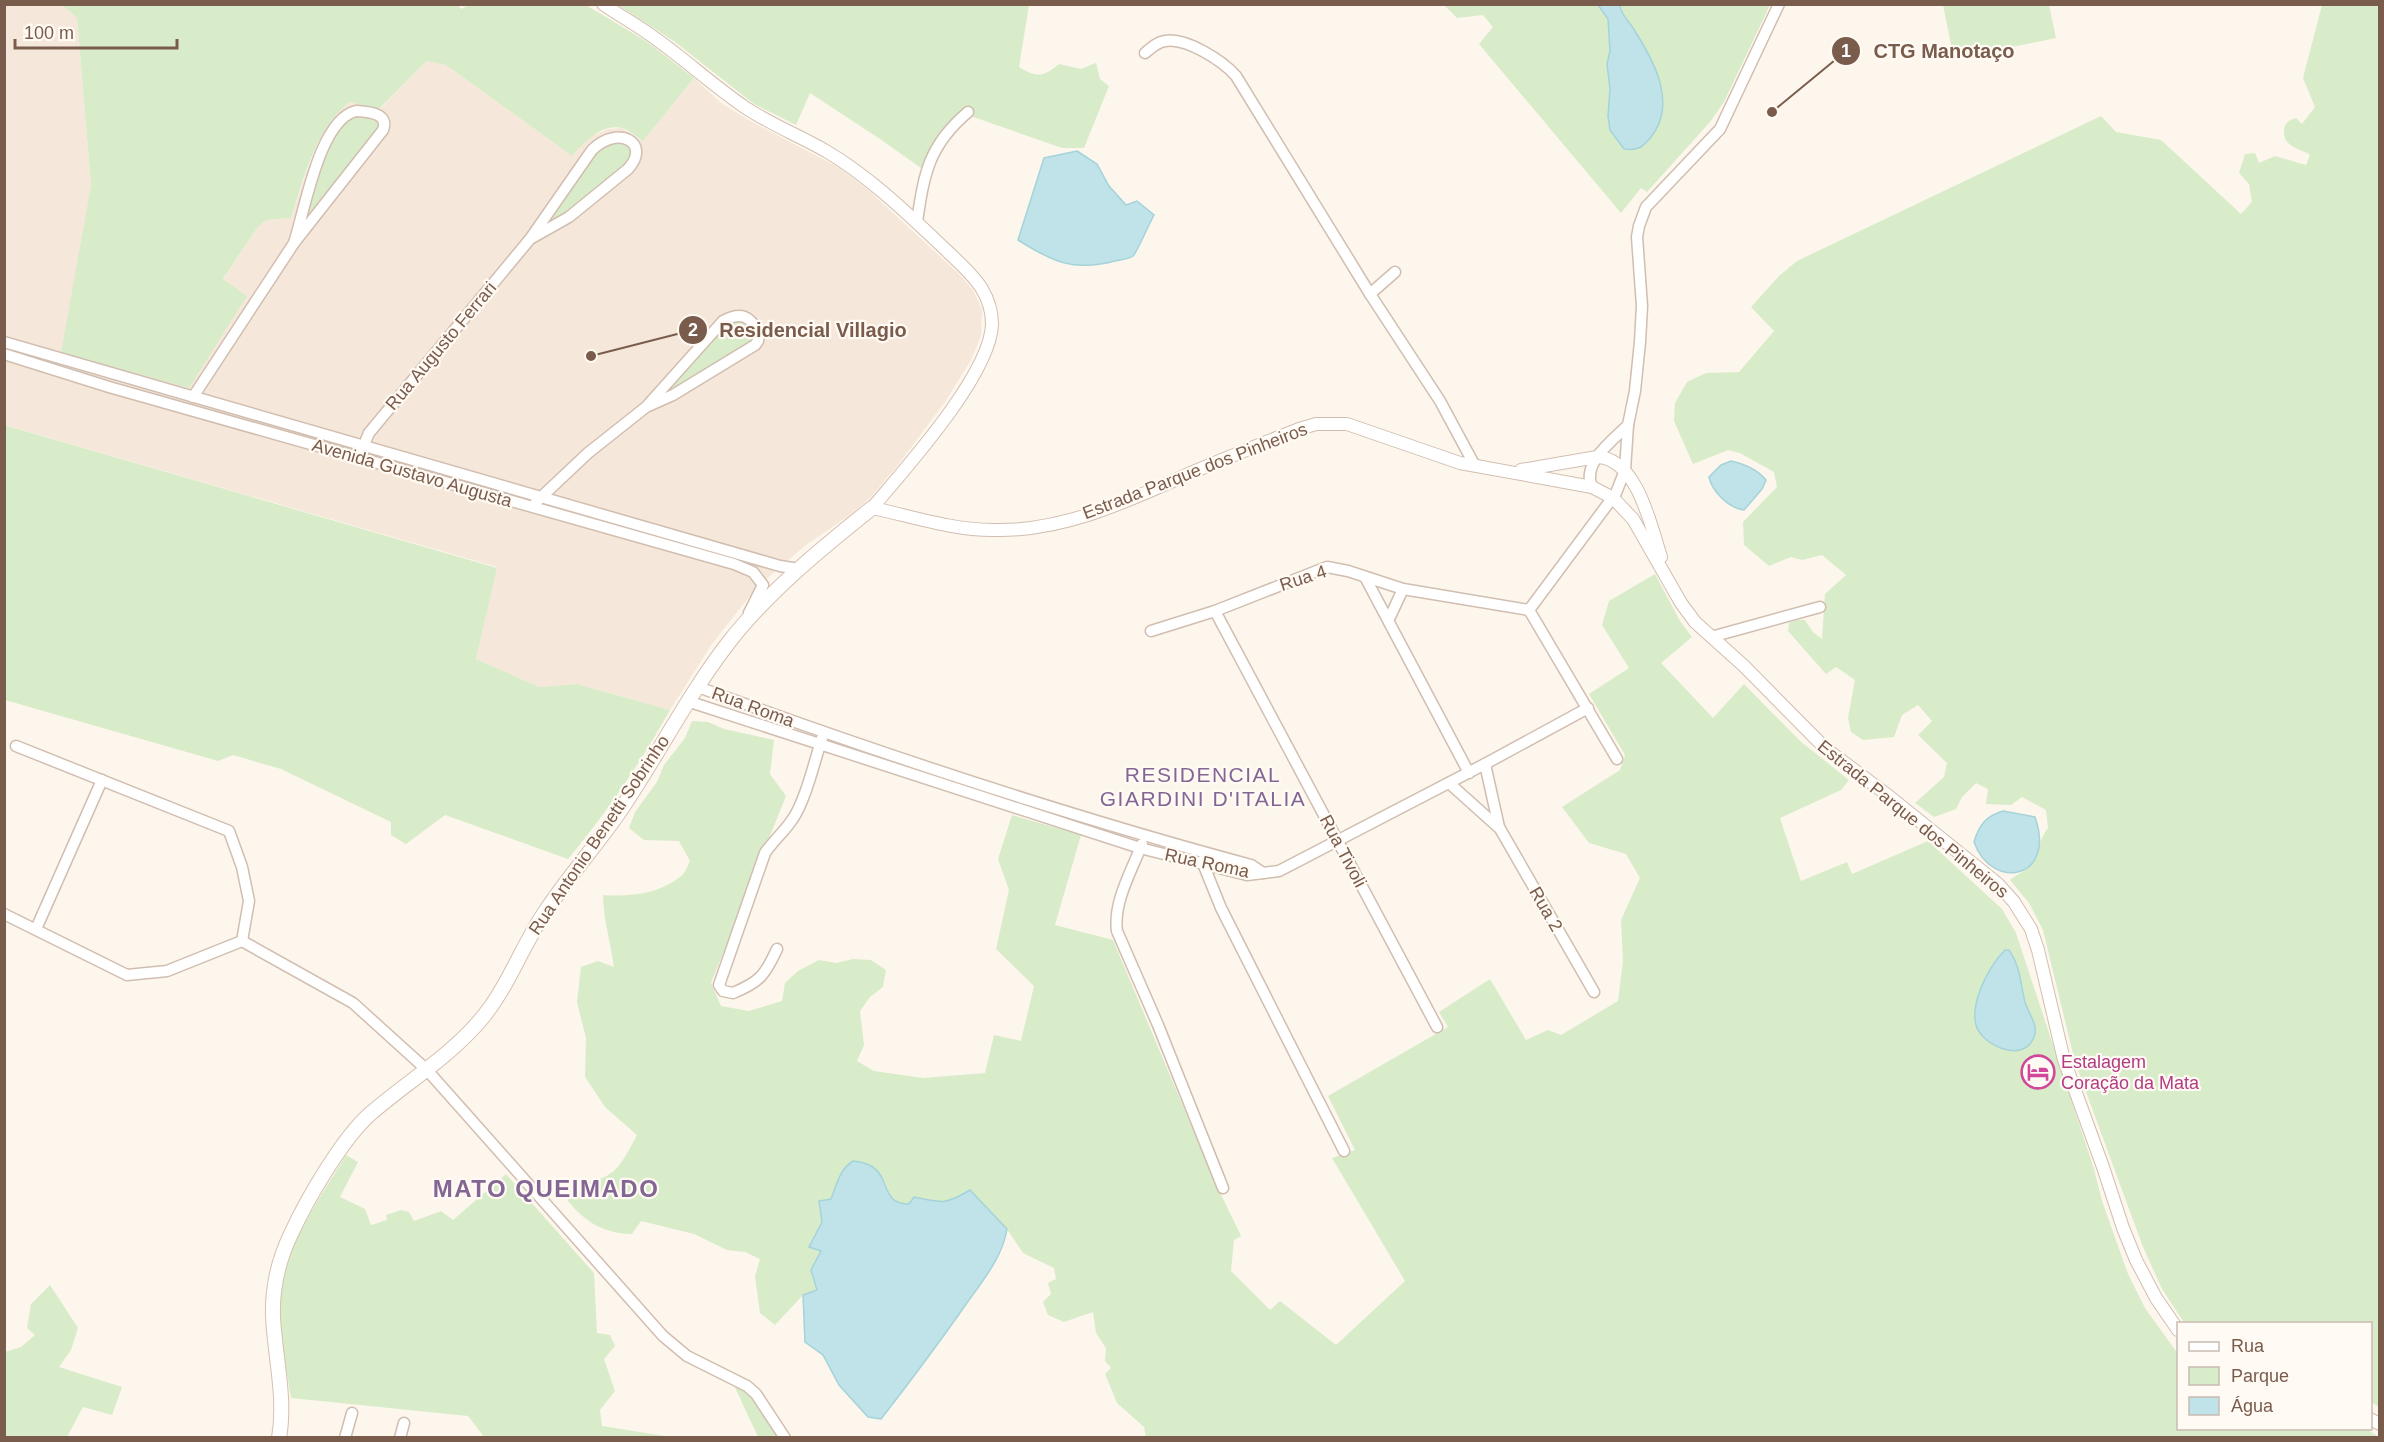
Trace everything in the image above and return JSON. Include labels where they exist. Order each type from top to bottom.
[{"type":"main road","name":"Rua Antonio Benetti Sobrinho","points":[[279,1437],[281,1395],[273,1315],[275,1284],[288,1242],[301,1214],[353,1132],[370,1115],[468,1034],[485,1014],[543,915],[634,789],[687,701],[739,631],[799,569],[872,508]]},
{"type":"street","points":[[603,4],[655,38],[762,119],[825,151],[858,172],[917,222],[972,276],[982,289],[991,312],[990,338],[963,392],[919,454],[872,508]]},
{"type":"street","points":[[1617,759],[1529,610],[1620,488],[1625,471],[1628,425],[1641,342],[1642,306],[1638,252],[1639,226],[1646,207],[1720,129],[1779,4]]},
{"type":"street","points":[[1145,53],[1156,44],[1169,40],[1179,42],[1215,57],[1236,76],[1370,294],[1440,401],[1475,466]]},
{"type":"street","points":[[193,397],[294,243],[383,130],[385,124],[383,118],[378,114],[356,111],[347,113],[339,120],[326,142],[309,187],[294,243]]},
{"type":"street","points":[[917,222],[923,180],[932,155],[953,127],[968,112]]},
{"type":"street","name":"Rua Augusto Ferrari","points":[[360,458],[369,433],[530,239],[600,142],[616,136],[623,136],[629,140],[636,154],[635,160],[628,169],[569,217],[530,239]]},
{"type":"street","points":[[1370,294],[1395,272]]},
{"type":"street","points":[[531,508],[588,453],[646,407],[723,321],[739,314],[750,318],[759,333],[755,345],[673,395],[646,407]]},
{"type":"street","name":"Avenida Gustavo Augusta","points":[[4,342],[364,445],[539,498],[780,566],[799,569]]},
{"type":"street","name":"Avenida Gustavo Augusta","points":[[4,354],[109,387],[734,564],[753,572],[763,585],[739,631]]},
{"type":"street","name":"Estrada Parque dos Pinheiros","points":[[872,508],[970,529],[995,531],[1029,528],[1070,520],[1116,506],[1299,429],[1330,423],[1358,427],[1430,454],[1475,466],[1514,471],[1592,487],[1613,498],[1633,519],[1687,613],[1744,666],[1825,748],[1974,864],[1998,884],[2023,913],[2038,950],[2064,1060],[2123,1228],[2136,1260],[2156,1298],[2177,1329]]},
{"type":"street","points":[[1592,487],[1589,477],[1597,457],[1628,425]]},
{"type":"street","name":"Estrada Parque dos Pinheiros","points":[[1514,471],[1597,457],[1614,460],[1625,471],[1641,497],[1670,584]]},
{"type":"street","name":"Rua 4","points":[[1151,631],[1215,611],[1327,567],[1348,570],[1403,589],[1529,610]]},
{"type":"street","points":[[1365,577],[1469,773]]},
{"type":"street","points":[[1389,619],[1403,589]]},
{"type":"street","points":[[1711,637],[1820,607]]},
{"type":"street","name":"Rua Tivoli","points":[[1215,611],[1437,1027]]},
{"type":"street","name":"Rua Roma","points":[[698,687],[923,765],[1145,835],[1251,865],[1263,873]]},
{"type":"street","name":"Rua Roma","points":[[687,701],[1140,848],[1247,874],[1263,873]]},
{"type":"street","points":[[1263,873],[1279,871],[1485,765],[1588,708]]},
{"type":"street","points":[[777,949],[766,974],[760,979],[733,993],[723,991],[719,985],[765,853],[799,808],[824,732]]},
{"type":"street","points":[[16,746],[229,831],[242,867],[249,901],[242,941]]},
{"type":"street","points":[[919,778],[923,765]]},
{"type":"street","name":"Rua 2","points":[[1485,765],[1499,827],[1594,992]]},
{"type":"street","points":[[36,929],[102,780]]},
{"type":"street","name":"Rua 2","points":[[1449,783],[1499,827]]},
{"type":"street","points":[[1145,835],[1118,906],[1115,920],[1117,931],[1223,1188]]},
{"type":"street","points":[[1202,852],[1202,864],[1221,908],[1344,1151]]},
{"type":"street","points":[[4,914],[128,975],[167,971],[242,941]]},
{"type":"street","points":[[242,941],[353,1003],[427,1070],[663,1336],[687,1356],[747,1386],[756,1394],[784,1437]]},
{"type":"street","points":[[345,1437],[352,1413]]},
{"type":"street","points":[[400,1437],[404,1424]]},
{"type":"shaded area","points":[[4,5],[62,5],[77,18],[91,185],[62,353],[223,280],[257,228],[266,220],[291,218],[306,173],[325,129],[337,112],[350,102],[380,109],[427,61],[446,65],[572,156],[591,136],[608,129],[622,128],[643,141],[694,78],[721,103],[836,166],[865,187],[960,275],[973,290],[982,309],[981,336],[971,360],[945,402],[898,465],[870,498],[850,515],[806,545],[757,587],[712,644],[670,710],[577,684],[539,687],[476,659],[497,567],[5,425]]},
{"type":"green space","points":[[457,4],[461,9],[471,4],[586,5],[646,41],[694,78],[643,141],[622,128],[607,128],[594,135],[572,156],[446,65],[427,61],[379,109],[350,102],[328,126],[312,155],[291,218],[266,220],[257,228],[223,279],[247,296],[189,388],[61,353],[91,185],[77,18],[62,5]]},
{"type":"green space","points":[[618,5],[1029,5],[1019,67],[1031,73],[1044,74],[1059,64],[1081,69],[1096,63],[1100,79],[1109,86],[1084,148],[1062,148],[962,113],[938,136],[921,168],[810,93],[796,125],[754,104],[675,42]]},
{"type":"green space","points":[[1444,5],[1598,5],[1608,19],[1610,51],[1607,64],[1610,89],[1608,116],[1631,24],[1623,15],[1620,5],[1770,5],[1724,102],[1710,122],[1647,192],[1641,188],[1621,213],[1479,44],[1493,27],[1483,15],[1457,18]]},
{"type":"green space","points":[[1943,5],[2049,5],[2056,38],[1954,59]]},
{"type":"green space","points":[[2322,5],[2379,5],[2379,1407],[2372,1403],[2372,1322],[2184,1322],[2162,1289],[2143,1247],[2075,1062],[2043,930],[2029,903],[2010,880],[2029,867],[2034,858],[2048,828],[2046,810],[2022,797],[2011,805],[1986,804],[1988,789],[1976,783],[1962,797],[1956,809],[1934,817],[1915,803],[1944,777],[1947,763],[1918,735],[1932,721],[1918,705],[1902,715],[1894,737],[1863,740],[1851,732],[1848,718],[1855,680],[1836,667],[1826,674],[1788,631],[1789,623],[1805,620],[1813,632],[1822,639],[1825,594],[1846,575],[1822,555],[1802,560],[1791,557],[1769,566],[1744,545],[1743,522],[1777,487],[1774,472],[1740,453],[1728,450],[1693,464],[1674,421],[1675,403],[1687,382],[1706,373],[1739,372],[1774,331],[1751,307],[1779,276],[1797,261],[2101,116],[2116,132],[2161,140],[2241,214],[2252,202],[2249,184],[2239,173],[2245,154],[2255,153],[2259,163],[2275,156],[2306,165],[2310,155],[2289,144],[2284,136],[2284,128],[2289,121],[2296,118],[2302,124],[2315,107],[2303,78]]},
{"type":"green space","points":[[355,117],[368,118],[378,123],[378,128],[307,218],[311,195],[336,131],[341,124]]},
{"type":"green space","points":[[609,142],[628,143],[631,150],[629,162],[567,215],[541,229],[592,156]]},
{"type":"green space","points":[[735,319],[745,321],[754,334],[752,343],[663,395],[716,332]]},
{"type":"green space","points":[[4,425],[497,568],[476,659],[539,687],[577,684],[670,710],[622,787],[568,859],[445,815],[406,844],[391,835],[391,822],[281,769],[233,755],[218,761],[5,700]]},
{"type":"green space","points":[[1655,574],[1680,621],[1692,637],[1661,663],[1713,718],[1744,684],[1800,741],[1849,780],[1841,790],[1780,818],[1801,881],[1847,862],[1852,874],[1928,841],[2002,909],[2016,933],[2094,1169],[2102,1201],[2128,1274],[2145,1308],[2177,1353],[2177,1430],[2368,1430],[2379,1437],[1146,1437],[1144,1427],[1117,1403],[1105,1374],[1111,1368],[1105,1361],[1106,1348],[1096,1333],[1093,1312],[1064,1322],[1048,1315],[1043,1302],[1051,1294],[1048,1283],[1056,1279],[1054,1268],[1023,1253],[1007,1229],[970,1190],[944,1201],[915,1197],[909,1204],[900,1203],[891,1198],[882,1177],[872,1168],[856,1161],[849,1164],[840,1175],[831,1199],[819,1201],[822,1222],[809,1246],[821,1251],[817,1290],[803,1295],[775,1325],[760,1313],[755,1276],[760,1259],[745,1252],[727,1250],[694,1234],[641,1221],[632,1234],[613,1232],[589,1221],[568,1201],[572,1184],[597,1180],[620,1165],[637,1135],[605,1107],[585,1077],[586,1038],[577,1002],[581,967],[598,961],[614,967],[603,895],[633,895],[653,891],[672,883],[686,870],[690,861],[679,841],[644,840],[629,828],[635,812],[657,782],[664,765],[685,738],[692,721],[708,722],[724,729],[774,740],[770,774],[786,796],[711,983],[721,1006],[749,1011],[782,1001],[785,983],[798,971],[819,960],[836,963],[853,959],[871,960],[886,970],[883,987],[870,997],[860,1011],[864,1045],[857,1061],[874,1071],[923,1078],[985,1073],[994,1035],[1021,1041],[1034,986],[996,949],[1009,890],[998,859],[1012,815],[1081,835],[1055,925],[1113,940],[1214,1180],[1241,1236],[1234,1240],[1231,1271],[1270,1310],[1280,1301],[1336,1345],[1405,1281],[1332,1158],[1355,1150],[1328,1096],[1448,1027],[1439,1012],[1490,979],[1526,1040],[1548,1030],[1561,1035],[1618,1001],[1623,961],[1621,920],[1640,878],[1626,854],[1589,843],[1562,807],[1620,770],[1625,755],[1589,694],[1629,668],[1602,625],[1609,601]]},
{"type":"green space","points":[[346,1155],[358,1162],[340,1197],[365,1209],[371,1225],[387,1220],[386,1215],[401,1210],[409,1212],[414,1221],[441,1211],[453,1220],[506,1174],[594,1273],[597,1333],[610,1335],[615,1346],[604,1359],[615,1391],[600,1410],[602,1426],[671,1437],[484,1437],[468,1416],[291,1398],[282,1347],[279,1316],[280,1294],[292,1251],[301,1231]]},
{"type":"green space","points":[[50,1285],[78,1328],[71,1350],[59,1367],[122,1387],[112,1415],[83,1407],[67,1437],[5,1437],[5,1352],[21,1347],[35,1335],[27,1328],[31,1304]]},
{"type":"green space","points":[[733,1383],[746,1388],[781,1437],[758,1437]]},
{"type":"water","points":[[1598,5],[1620,5],[1623,15],[1648,53],[1660,81],[1662,110],[1659,124],[1651,137],[1637,149],[1624,149],[1610,130],[1608,116],[1610,89],[1607,64],[1610,51],[1608,19]]},
{"type":"water","points":[[1077,151],[1097,164],[1109,186],[1126,205],[1137,201],[1154,215],[1133,256],[1100,264],[1075,265],[1053,259],[1018,240],[1044,158]]},
{"type":"water","points":[[1731,461],[1750,468],[1766,480],[1762,489],[1744,510],[1732,506],[1722,498],[1713,488],[1709,477],[1721,465]]},
{"type":"water","points":[[2003,811],[2035,817],[2039,838],[2037,854],[2030,865],[2020,872],[2007,872],[1994,868],[1983,858],[1974,842],[1984,822]]},
{"type":"water","points":[[2005,950],[2009,950],[2016,963],[2025,1002],[2035,1028],[2034,1037],[2029,1045],[2013,1051],[1986,1040],[1976,1025],[1975,1016],[1982,985]]},
{"type":"water","points":[[853,1161],[876,1169],[892,1198],[898,1202],[909,1204],[914,1197],[931,1201],[949,1200],[970,1190],[1007,1229],[1000,1251],[989,1272],[881,1419],[868,1417],[839,1385],[823,1355],[805,1342],[803,1295],[817,1290],[811,1270],[821,1251],[809,1247],[822,1222],[819,1201],[831,1199],[841,1173]]},
{"type":"place","name":"CTG Manotaço","points":[[1772,112]]},
{"type":"place","name":"Residencial Villagio","points":[[591,356]]},
{"type":"place","name":"Estalagem Coração da Mata","points":[[2038,1072]]},
{"type":"district","name":"RESIDENCIAL GIARDINI D'ITALIA","points":[[1203,787]]},
{"type":"district","name":"MATO QUEIMADO","points":[[546,1189]]}]
